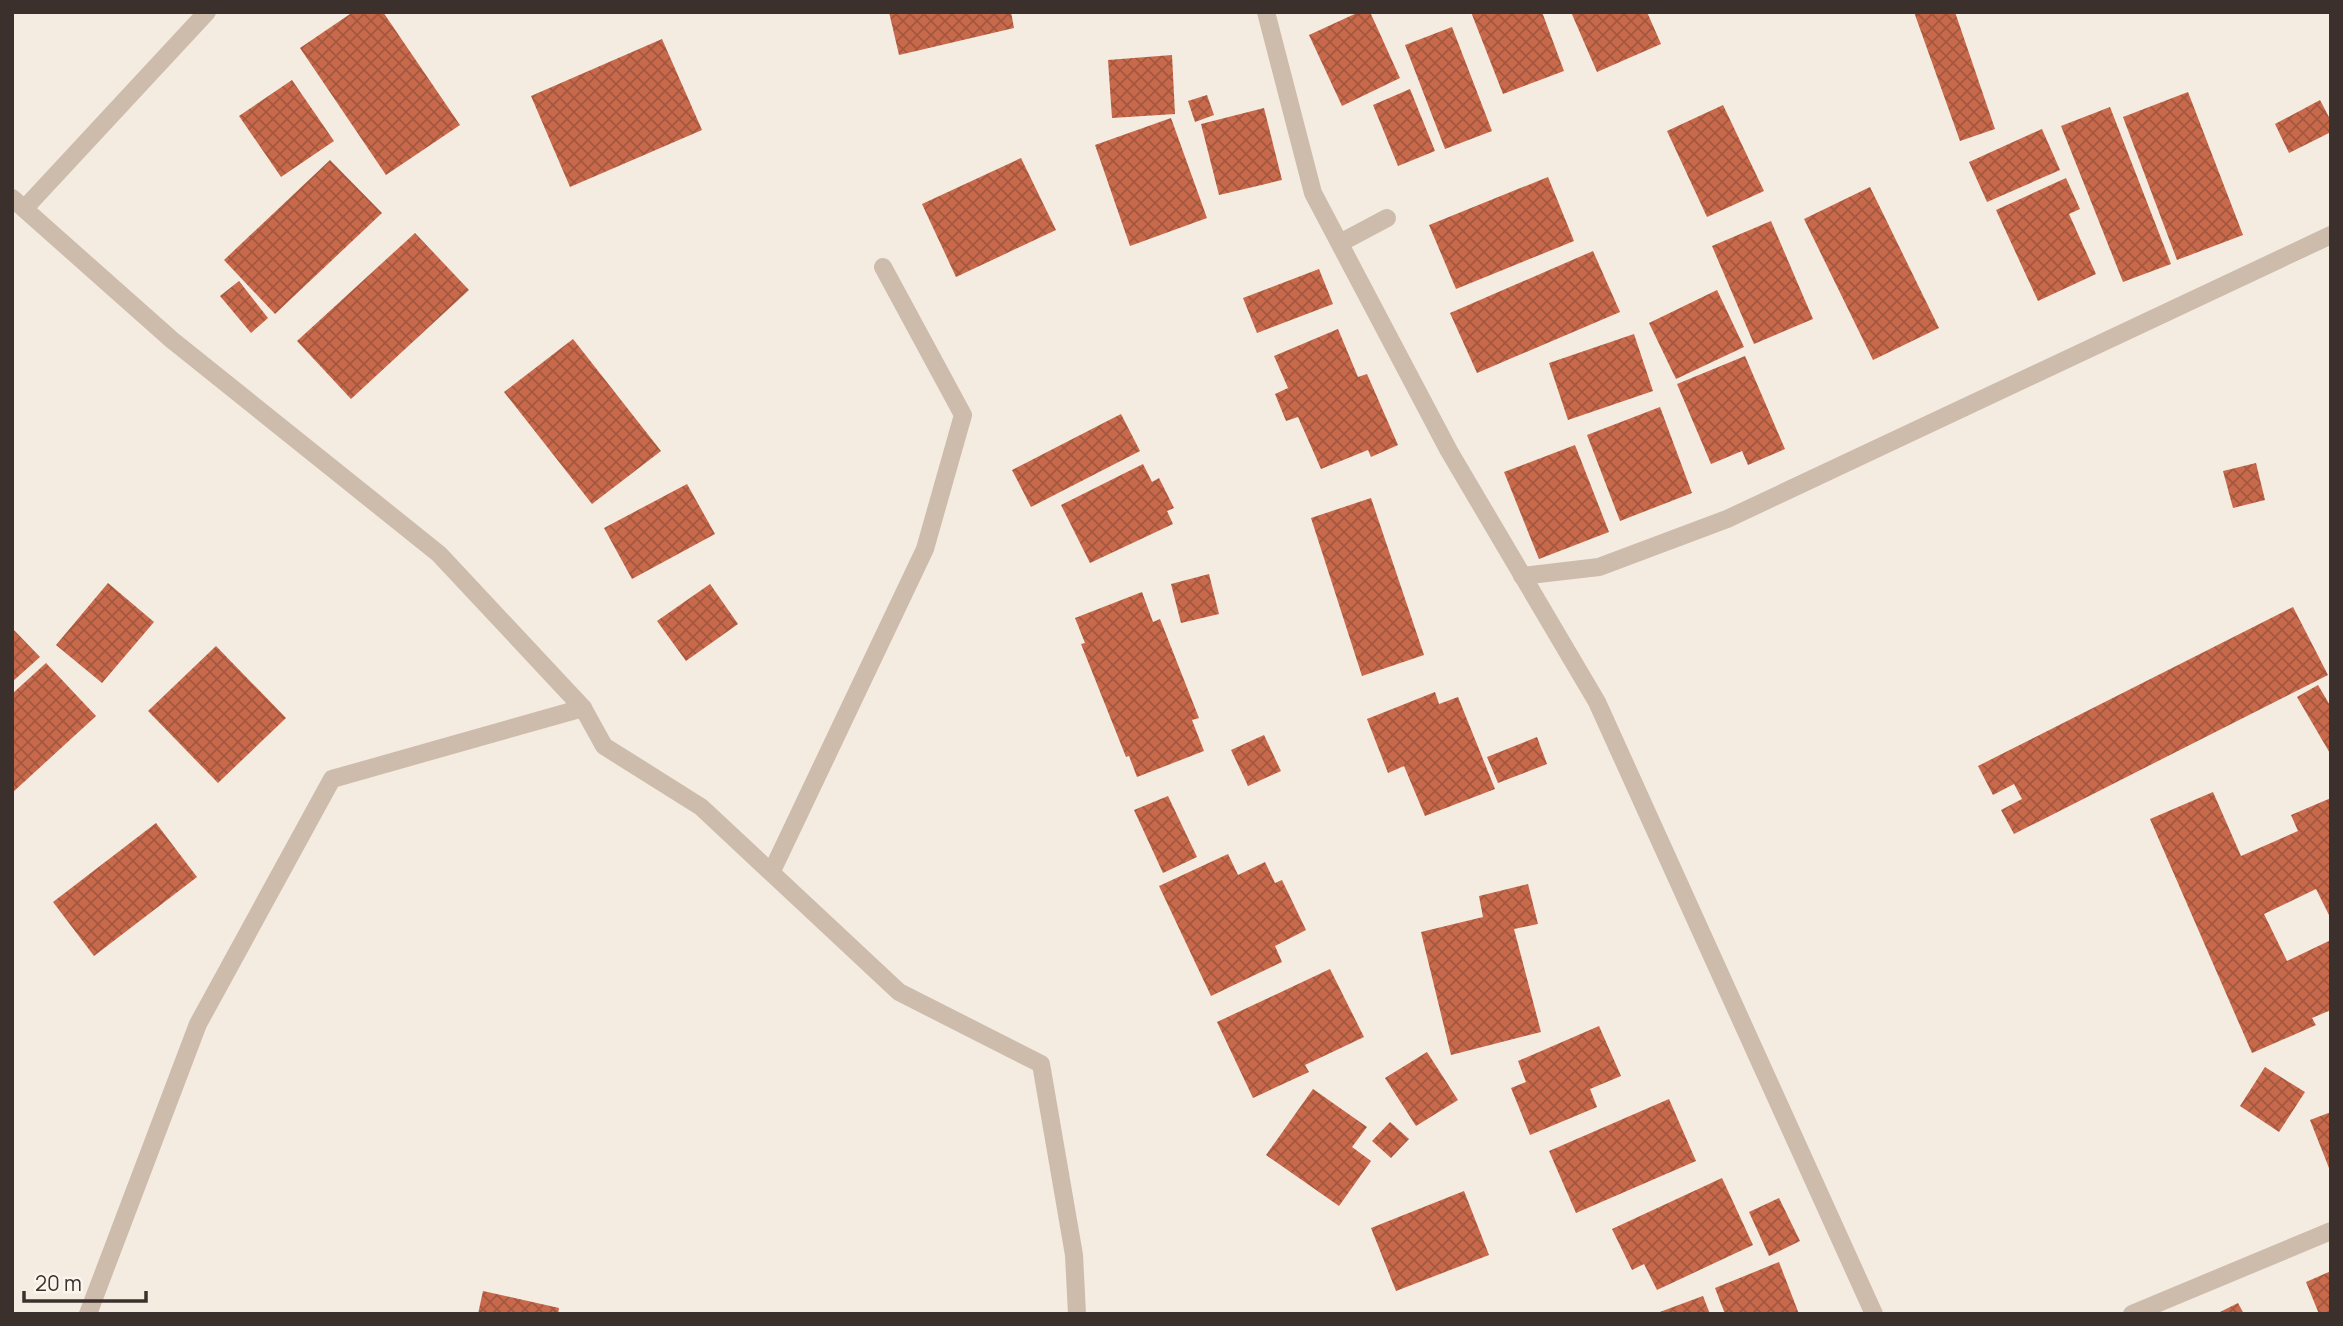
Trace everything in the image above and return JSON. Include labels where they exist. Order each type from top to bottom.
[{"type":"street","points":[[207,12],[19,203],[172,340],[439,554],[583,708],[604,746],[701,807],[899,992],[1041,1064],[1074,1255],[1077,1314]]},
{"type":"street","points":[[1266,12],[1312,193],[1449,451],[1597,702],[1874,1314]]},
{"type":"street","points":[[1340,243],[1387,218]]},
{"type":"street","points":[[1522,576],[1599,567],[1727,519],[2331,235]]},
{"type":"street","points":[[772,871],[925,549],[963,415],[884,267]]},
{"type":"street","points":[[88,1314],[198,1024],[332,779],[583,708]]},
{"type":"street","points":[[2132,1314],[2331,1231]]},
{"type":"building","points":[[353,12],[383,12],[460,125],[386,175],[300,48]]},
{"type":"building","points":[[889,12],[1011,12],[1014,28],[899,55]]},
{"type":"building","points":[[1359,12],[1370,12],[1400,78],[1342,106],[1309,35]]},
{"type":"building","points":[[1471,12],[1542,12],[1564,71],[1503,94]]},
{"type":"building","points":[[1571,12],[1647,12],[1661,44],[1597,72]]},
{"type":"building","points":[[1914,12],[1955,12],[1995,129],[1960,141]]},
{"type":"building","points":[[1452,27],[1492,131],[1445,149],[1405,45]]},
{"type":"building","points":[[662,39],[702,130],[570,187],[531,96]]},
{"type":"building","points":[[1172,55],[1175,114],[1112,118],[1108,60]]},
{"type":"building","points":[[292,80],[334,141],[281,177],[239,116]]},
{"type":"building","points":[[1410,89],[1435,151],[1398,166],[1373,105]]},
{"type":"building","points":[[2188,92],[2243,235],[2177,260],[2123,117]]},
{"type":"building","points":[[1207,95],[1214,115],[1195,122],[1188,101]]},
{"type":"building","points":[[2320,100],[2331,121],[2331,132],[2289,153],[2275,124]]},
{"type":"building","points":[[1723,105],[1764,191],[1707,217],[1667,131]]},
{"type":"building","points":[[2110,107],[2171,264],[2123,282],[2061,126]]},
{"type":"building","points":[[1264,108],[1282,180],[1219,195],[1201,124]]},
{"type":"building","points":[[1171,118],[1207,218],[1130,246],[1095,145]]},
{"type":"building","points":[[2042,129],[2060,170],[1987,202],[1969,162]]},
{"type":"building","points":[[1021,158],[1056,230],[956,277],[922,204]]},
{"type":"building","points":[[330,160],[382,213],[275,314],[224,260]]},
{"type":"building","points":[[1548,177],[1574,241],[1456,289],[1429,225]]},
{"type":"building","points":[[2066,178],[2080,209],[2069,214],[2096,274],[2038,301],[1996,210]]},
{"type":"building","points":[[1870,187],[1939,328],[1873,360],[1804,219]]},
{"type":"building","points":[[1771,221],[1813,319],[1754,344],[1712,246]]},
{"type":"building","points":[[415,233],[469,290],[351,399],[297,341]]},
{"type":"building","points":[[1593,251],[1620,312],[1477,373],[1450,313]]},
{"type":"building","points":[[1319,269],[1333,304],[1257,333],[1243,298]]},
{"type":"building","points":[[239,281],[268,318],[251,333],[220,296]]},
{"type":"building","points":[[1717,290],[1744,347],[1676,379],[1649,323]]},
{"type":"building","points":[[1338,329],[1358,377],[1367,374],[1398,445],[1371,457],[1368,450],[1321,469],[1298,417],[1286,421],[1275,394],[1288,388],[1274,356]]},
{"type":"building","points":[[1634,334],[1653,391],[1568,420],[1549,363]]},
{"type":"building","points":[[573,339],[661,451],[592,504],[504,392]]},
{"type":"building","points":[[1745,356],[1785,449],[1748,465],[1742,451],[1711,464],[1677,384]]},
{"type":"building","points":[[1660,407],[1692,493],[1620,521],[1587,435]]},
{"type":"building","points":[[1121,414],[1140,451],[1031,507],[1012,470]]},
{"type":"building","points":[[1575,445],[1609,532],[1539,559],[1504,472]]},
{"type":"building","points":[[2256,463],[2265,500],[2233,508],[2223,471]]},
{"type":"building","points":[[1143,464],[1152,482],[1159,478],[1174,508],[1167,511],[1173,524],[1090,563],[1061,505]]},
{"type":"building","points":[[687,484],[715,534],[632,579],[604,528]]},
{"type":"building","points":[[1371,498],[1424,655],[1362,676],[1311,518]]},
{"type":"building","points":[[1209,574],[1219,614],[1181,623],[1171,584]]},
{"type":"building","points":[[108,583],[154,622],[102,683],[56,645]]},
{"type":"building","points":[[710,584],[738,624],[686,661],[657,621]]},
{"type":"building","points":[[1142,592],[1153,622],[1160,619],[1199,718],[1192,720],[1204,751],[1137,777],[1129,756],[1126,757],[1081,644],[1085,643],[1075,618]]},
{"type":"building","points":[[2293,607],[2328,675],[2014,834],[2001,810],[2022,799],[2014,784],[1993,795],[1978,766]]},
{"type":"building","points":[[12,628],[40,657],[12,682]]},
{"type":"building","points":[[216,646],[286,718],[218,783],[148,711]]},
{"type":"building","points":[[46,663],[96,716],[12,793],[12,694]]},
{"type":"building","points":[[2318,685],[2331,707],[2331,755],[2297,697]]},
{"type":"building","points":[[1435,692],[1439,704],[1458,697],[1495,789],[1425,816],[1404,766],[1388,773],[1367,719]]},
{"type":"building","points":[[1264,735],[1281,771],[1248,786],[1231,750]]},
{"type":"building","points":[[1537,737],[1547,764],[1498,783],[1487,757]]},
{"type":"building","points":[[2213,792],[2241,856],[2298,831],[2291,815],[2331,798],[2331,919],[2316,889],[2264,914],[2287,961],[2331,940],[2331,1010],[2312,1018],[2316,1025],[2252,1053],[2150,819]]},
{"type":"building","points":[[1168,796],[1197,857],[1163,873],[1134,810]]},
{"type":"building","points":[[156,823],[197,877],[94,956],[53,902]]},
{"type":"building","points":[[1228,854],[1238,875],[1265,862],[1275,883],[1282,880],[1306,930],[1275,946],[1282,962],[1211,996],[1159,886]]},
{"type":"building","points":[[1528,884],[1538,924],[1514,929],[1541,1032],[1451,1055],[1421,932],[1483,917],[1479,896]]},
{"type":"building","points":[[1330,969],[1364,1037],[1305,1065],[1309,1072],[1253,1098],[1217,1022]]},
{"type":"building","points":[[1599,1026],[1621,1076],[1590,1089],[1597,1107],[1530,1135],[1511,1088],[1526,1082],[1518,1061]]},
{"type":"building","points":[[1427,1052],[1458,1100],[1416,1126],[1385,1078]]},
{"type":"building","points":[[2265,1067],[2305,1092],[2279,1132],[2240,1106]]},
{"type":"building","points":[[1313,1089],[1367,1127],[1352,1147],[1371,1161],[1339,1206],[1266,1155]]},
{"type":"building","points":[[1669,1099],[1696,1161],[1576,1213],[1549,1151]]},
{"type":"building","points":[[2331,1112],[2331,1173],[2310,1120]]},
{"type":"building","points":[[1390,1122],[1409,1139],[1391,1158],[1372,1141]]},
{"type":"building","points":[[1722,1178],[1753,1245],[1657,1290],[1644,1264],[1632,1270],[1612,1229]]},
{"type":"building","points":[[1464,1191],[1489,1255],[1396,1291],[1371,1228]]},
{"type":"building","points":[[1779,1198],[1800,1241],[1769,1256],[1749,1212]]},
{"type":"building","points":[[1779,1262],[1799,1314],[1725,1314],[1715,1288]]},
{"type":"building","points":[[2331,1271],[2331,1314],[2319,1314],[2306,1282]]},
{"type":"building","points":[[483,1291],[559,1308],[558,1314],[478,1314]]},
{"type":"building","points":[[1703,1296],[1710,1314],[1657,1314],[1657,1313]]},
{"type":"building","points":[[2238,1303],[2244,1314],[2216,1314]]}]
